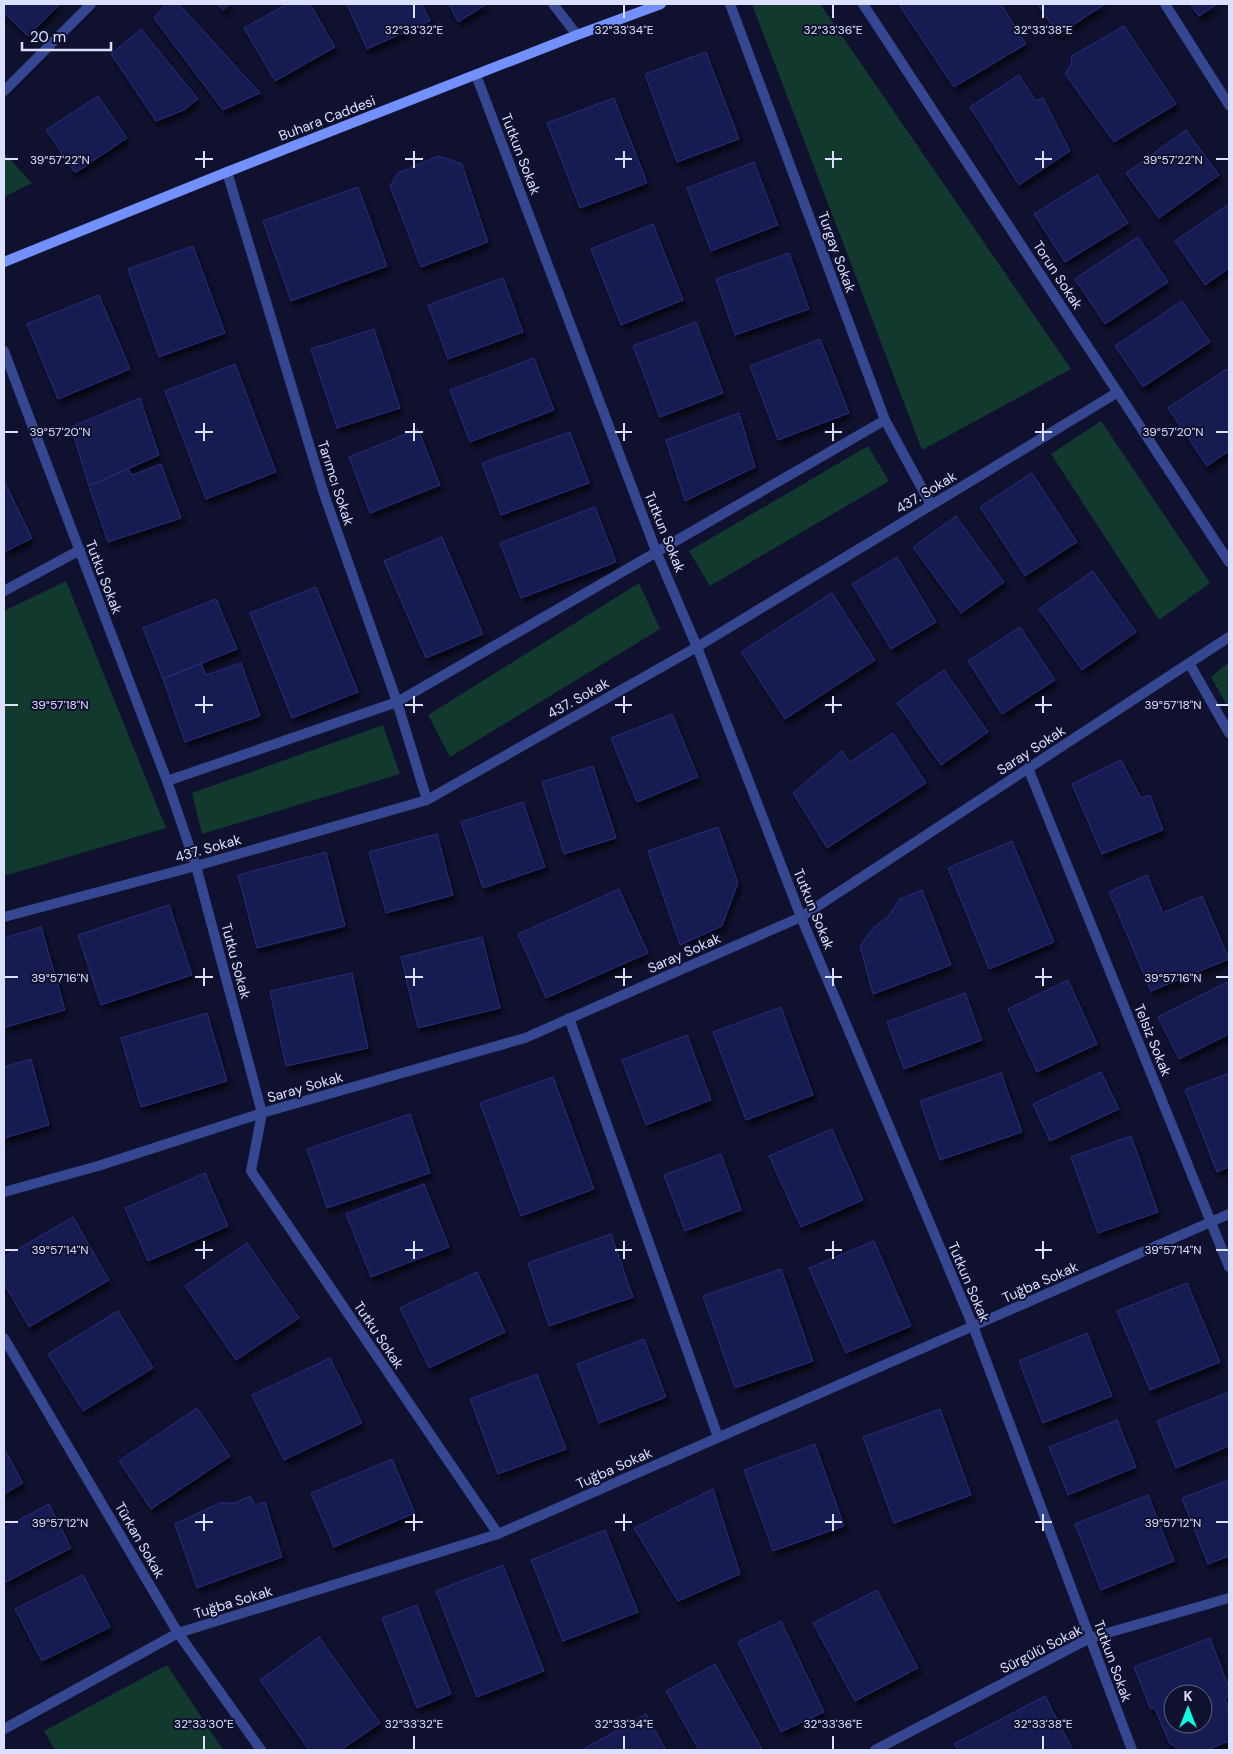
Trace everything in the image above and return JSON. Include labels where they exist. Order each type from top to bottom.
[{"type":"main road","name":"Buhara Caddesi","points":[[4,262],[227,172],[661,4]]},
{"type":"street","points":[[4,91],[91,4]]},
{"type":"street","points":[[553,4],[577,35]]},
{"type":"street","name":"Turgay Sokak","points":[[730,4],[885,420],[931,505]]},
{"type":"street","name":"Torun Sokak","points":[[863,4],[1229,562]]},
{"type":"street","points":[[1165,4],[1229,105]]},
{"type":"street","name":"Tutkun Sokak","points":[[476,75],[656,551],[697,647],[801,916],[973,1326],[1132,1750]]},
{"type":"street","name":"Tarımcı Sokak","points":[[227,172],[324,494],[397,702],[427,800]]},
{"type":"street","name":"Tutku Sokak","points":[[4,351],[167,781],[196,866],[262,1113],[251,1171],[498,1534]]},
{"type":"street","name":"437. Sokak","points":[[4,917],[196,866],[427,800],[697,647],[1118,392]]},
{"type":"street","points":[[167,781],[397,702],[885,420]]},
{"type":"street","points":[[4,591],[80,550]]},
{"type":"street","name":"Saray Sokak","points":[[4,1192],[98,1166],[262,1113],[525,1038],[801,916],[1229,637]]},
{"type":"street","points":[[1189,663],[1229,734]]},
{"type":"street","name":"Telsiz Sokak","points":[[1028,768],[1229,1267]]},
{"type":"street","points":[[569,1018],[718,1437]]},
{"type":"street","name":"Tuğba Sokak","points":[[4,1729],[178,1633],[498,1534],[1229,1214]]},
{"type":"street","name":"Türkan Sokak","points":[[4,1338],[178,1633],[261,1750]]},
{"type":"street","name":"Sürgülü Sokak","points":[[875,1750],[1090,1638],[1229,1598]]},
{"type":"green space","points":[[752,4],[820,4],[1071,369],[922,450]]},
{"type":"green space","points":[[4,153],[32,183],[4,197]]},
{"type":"green space","points":[[1101,421],[1210,583],[1159,620],[1051,454]]},
{"type":"green space","points":[[868,446],[889,481],[710,586],[689,551]]},
{"type":"green space","points":[[66,581],[166,828],[4,876],[4,611]]},
{"type":"green space","points":[[639,583],[660,629],[450,757],[428,715]]},
{"type":"green space","points":[[1229,662],[1229,709],[1211,677]]},
{"type":"green space","points":[[383,725],[400,774],[202,834],[192,793]]},
{"type":"green space","points":[[167,1665],[223,1750],[55,1750],[44,1731]]},
{"type":"building","points":[[4,4],[60,4],[28,36],[4,13]]},
{"type":"building","points":[[166,4],[179,4],[260,93],[223,110],[154,18]]},
{"type":"building","points":[[217,4],[229,4],[223,10]]},
{"type":"building","points":[[287,4],[310,4],[335,47],[275,81],[244,28]]},
{"type":"building","points":[[347,4],[422,4],[430,21],[367,49]]},
{"type":"building","points":[[449,4],[487,4],[458,22]]},
{"type":"building","points":[[903,4],[1001,4],[1026,44],[954,87],[900,6]]},
{"type":"building","points":[[1038,4],[1105,4],[1058,35]]},
{"type":"building","points":[[1190,4],[1217,4],[1199,16]]},
{"type":"building","points":[[1124,26],[1176,104],[1114,142],[1065,74],[1071,64],[1072,56]]},
{"type":"building","points":[[141,29],[198,99],[184,110],[156,121],[111,54]]},
{"type":"building","points":[[706,52],[739,139],[677,162],[645,74]]},
{"type":"building","points":[[1019,75],[1036,101],[1043,98],[1070,151],[1019,185],[970,107]]},
{"type":"building","points":[[98,96],[127,138],[75,173],[46,130]]},
{"type":"building","points":[[614,98],[647,183],[580,208],[547,123]]},
{"type":"building","points":[[1186,130],[1219,175],[1159,218],[1126,173]]},
{"type":"building","points":[[438,156],[462,164],[488,242],[421,267],[390,186],[398,173]]},
{"type":"building","points":[[754,162],[778,225],[711,251],[687,188]]},
{"type":"building","points":[[1097,175],[1128,223],[1065,262],[1034,214]]},
{"type":"building","points":[[358,187],[387,266],[291,301],[263,221]]},
{"type":"building","points":[[1229,204],[1229,268],[1205,285],[1175,241]]},
{"type":"building","points":[[653,224],[683,300],[621,325],[591,249]]},
{"type":"building","points":[[1138,237],[1168,282],[1105,324],[1075,279]]},
{"type":"building","points":[[193,246],[225,333],[159,357],[128,269]]},
{"type":"building","points":[[789,253],[809,309],[735,335],[716,279]]},
{"type":"building","points":[[503,278],[523,332],[448,359],[428,305]]},
{"type":"building","points":[[99,295],[130,369],[58,399],[27,324]]},
{"type":"building","points":[[1182,301],[1210,342],[1143,387],[1115,346]]},
{"type":"building","points":[[696,322],[723,393],[660,417],[633,346]]},
{"type":"building","points":[[374,329],[400,408],[337,428],[311,349]]},
{"type":"building","points":[[820,339],[849,413],[778,440],[750,366]]},
{"type":"building","points":[[534,358],[554,410],[470,442],[450,390]]},
{"type":"building","points":[[235,364],[276,472],[206,499],[165,391]]},
{"type":"building","points":[[1227,369],[1229,372],[1229,451],[1207,466],[1168,408]]},
{"type":"building","points":[[140,398],[159,455],[89,486],[71,427]]},
{"type":"building","points":[[739,413],[755,467],[685,501],[666,440]]},
{"type":"building","points":[[418,429],[440,485],[370,513],[349,457]]},
{"type":"building","points":[[570,432],[589,483],[501,515],[482,463]]},
{"type":"building","points":[[161,464],[181,518],[108,542],[89,486],[128,469],[132,475]]},
{"type":"building","points":[[1032,473],[1077,542],[1025,576],[980,507]]},
{"type":"building","points":[[4,481],[32,538],[4,552]]},
{"type":"building","points":[[595,507],[616,562],[521,598],[500,543]]},
{"type":"building","points":[[956,516],[1004,582],[961,613],[913,547]]},
{"type":"building","points":[[442,537],[483,634],[426,658],[384,561]]},
{"type":"building","points":[[897,557],[936,622],[891,649],[852,584]]},
{"type":"building","points":[[1093,571],[1136,632],[1082,670],[1039,609]]},
{"type":"building","points":[[316,587],[358,692],[292,718],[250,613]]},
{"type":"building","points":[[832,593],[875,660],[785,719],[741,652]]},
{"type":"building","points":[[216,599],[237,649],[163,679],[143,628]]},
{"type":"building","points":[[1020,627],[1055,680],[1002,714],[968,661]]},
{"type":"building","points":[[201,663],[206,675],[241,663],[260,716],[185,742],[163,679]]},
{"type":"building","points":[[944,670],[988,732],[941,765],[897,703]]},
{"type":"building","points":[[672,714],[698,777],[637,802],[611,738]]},
{"type":"building","points":[[893,733],[926,783],[827,848],[793,793],[842,751],[850,762]]},
{"type":"building","points":[[1121,760],[1141,798],[1150,795],[1163,830],[1102,854],[1072,784]]},
{"type":"building","points":[[593,766],[616,838],[564,854],[542,782]]},
{"type":"building","points":[[523,802],[545,867],[483,888],[461,822]]},
{"type":"building","points":[[718,827],[738,883],[722,926],[680,945],[648,851]]},
{"type":"building","points":[[437,834],[453,895],[386,913],[369,852]]},
{"type":"building","points":[[1012,841],[1054,942],[989,969],[948,868]]},
{"type":"building","points":[[326,852],[345,926],[257,948],[238,875]]},
{"type":"building","points":[[1147,875],[1163,913],[1202,896],[1229,959],[1151,991],[1109,892]]},
{"type":"building","points":[[619,889],[648,953],[546,998],[518,934]]},
{"type":"building","points":[[922,890],[951,965],[873,994],[860,946],[873,928],[888,917],[900,899]]},
{"type":"building","points":[[169,905],[192,975],[101,1005],[78,935]]},
{"type":"building","points":[[41,927],[65,1010],[6,1027],[4,1020],[4,938]]},
{"type":"building","points":[[482,937],[500,1008],[418,1028],[401,957]]},
{"type":"building","points":[[352,973],[368,1048],[286,1066],[270,991]]},
{"type":"building","points":[[1068,980],[1097,1044],[1037,1072],[1008,1009]]},
{"type":"building","points":[[1229,981],[1229,1034],[1179,1059],[1158,1017]]},
{"type":"building","points":[[965,993],[982,1040],[904,1069],[887,1022]]},
{"type":"building","points":[[781,1007],[813,1095],[746,1120],[713,1032]]},
{"type":"building","points":[[207,1013],[227,1081],[141,1107],[121,1038]]},
{"type":"building","points":[[687,1035],[711,1100],[646,1125],[622,1060]]},
{"type":"building","points":[[31,1059],[49,1125],[4,1138],[4,1067]]},
{"type":"building","points":[[1101,1072],[1119,1109],[1050,1141],[1033,1104]]},
{"type":"building","points":[[1001,1073],[1022,1132],[940,1160],[920,1101]]},
{"type":"building","points":[[1229,1073],[1229,1167],[1217,1172],[1185,1090]]},
{"type":"building","points":[[553,1077],[594,1189],[521,1216],[480,1103]]},
{"type":"building","points":[[410,1114],[430,1173],[327,1208],[307,1149]]},
{"type":"building","points":[[832,1129],[863,1200],[801,1227],[769,1156]]},
{"type":"building","points":[[1131,1136],[1158,1212],[1098,1233],[1071,1157]]},
{"type":"building","points":[[721,1154],[741,1210],[685,1231],[664,1175]]},
{"type":"building","points":[[205,1173],[228,1226],[148,1261],[125,1208]]},
{"type":"building","points":[[424,1184],[449,1247],[371,1277],[346,1214]]},
{"type":"building","points":[[73,1217],[109,1280],[29,1327],[4,1283],[4,1257]]},
{"type":"building","points":[[611,1234],[633,1297],[549,1326],[528,1263]]},
{"type":"building","points":[[874,1241],[911,1326],[846,1353],[809,1268]]},
{"type":"building","points":[[247,1243],[299,1318],[236,1360],[185,1286]]},
{"type":"building","points":[[781,1269],[813,1361],[735,1388],[703,1296]]},
{"type":"building","points":[[477,1272],[505,1332],[429,1368],[400,1308]]},
{"type":"building","points":[[1187,1283],[1220,1362],[1150,1390],[1117,1311]]},
{"type":"building","points":[[118,1311],[153,1368],[83,1411],[48,1354]]},
{"type":"building","points":[[1087,1333],[1112,1396],[1043,1423],[1019,1361]]},
{"type":"building","points":[[644,1339],[666,1397],[599,1423],[577,1364]]},
{"type":"building","points":[[330,1358],[362,1423],[284,1460],[252,1395]]},
{"type":"building","points":[[537,1374],[566,1449],[498,1474],[470,1399]]},
{"type":"building","points":[[1229,1392],[1229,1446],[1176,1468],[1157,1421]]},
{"type":"building","points":[[197,1408],[230,1456],[151,1509],[119,1461]]},
{"type":"building","points":[[940,1409],[971,1495],[894,1523],[863,1437]]},
{"type":"building","points":[[1117,1420],[1136,1467],[1068,1495],[1049,1447]]},
{"type":"building","points":[[815,1444],[844,1526],[773,1551],[744,1470]]},
{"type":"building","points":[[4,1448],[23,1483],[4,1494]]},
{"type":"building","points":[[392,1459],[415,1513],[334,1547],[311,1493]]},
{"type":"building","points":[[1229,1480],[1229,1556],[1208,1564],[1182,1498]]},
{"type":"building","points":[[713,1489],[740,1574],[678,1601],[634,1528]]},
{"type":"building","points":[[1148,1495],[1174,1561],[1101,1590],[1075,1524]]},
{"type":"building","points":[[250,1496],[255,1505],[265,1502],[282,1557],[197,1588],[175,1524],[220,1503],[235,1503]]},
{"type":"building","points":[[49,1504],[71,1548],[4,1583],[4,1528]]},
{"type":"building","points":[[605,1530],[638,1612],[563,1641],[531,1560]]},
{"type":"building","points":[[503,1565],[544,1671],[477,1697],[436,1591]]},
{"type":"building","points":[[83,1575],[110,1627],[42,1661],[15,1609]]},
{"type":"building","points":[[877,1590],[918,1668],[855,1701],[813,1623]]},
{"type":"building","points":[[417,1605],[451,1694],[417,1708],[382,1618]]},
{"type":"building","points":[[781,1621],[824,1712],[781,1732],[738,1642]]},
{"type":"building","points":[[319,1637],[380,1723],[341,1750],[309,1750],[260,1680]]},
{"type":"building","points":[[1210,1638],[1229,1688],[1229,1697],[1225,1699],[1229,1709],[1229,1741],[1207,1750],[1177,1750],[1175,1746],[1170,1744],[1166,1734],[1213,1734],[1213,1684],[1163,1684],[1163,1728],[1155,1709],[1150,1708],[1134,1667]]},
{"type":"building","points":[[715,1664],[762,1749],[699,1750],[666,1691]]},
{"type":"building","points":[[1045,1696],[1073,1750],[958,1750],[954,1744]]},
{"type":"building","points":[[646,1714],[666,1750],[582,1750]]}]
